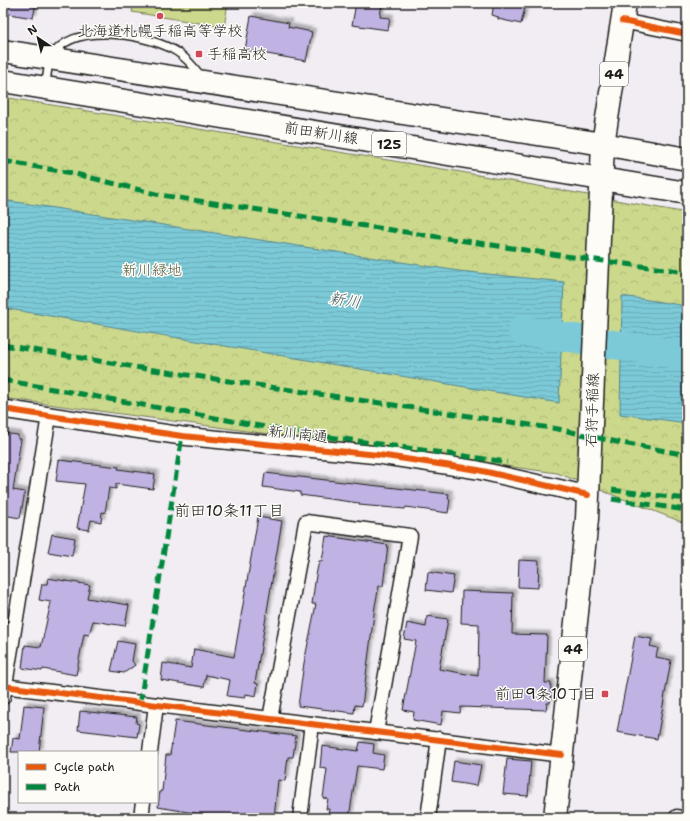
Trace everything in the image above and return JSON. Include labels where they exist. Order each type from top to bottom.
[{"type":"main road","name":"石狩手稲線","points":[[555,818],[589,488],[603,144],[624,12]]},
{"type":"main road","name":"125","points":[[3,51],[603,144],[687,159]]},
{"type":"main road","name":"前田新川線","points":[[3,81],[687,193]]},
{"type":"street","points":[[624,12],[687,34]]},
{"type":"street","name":"新川南通","points":[[3,409],[182,436],[386,456],[589,488]]},
{"type":"street","points":[[49,416],[4,690],[156,705],[562,755]]},
{"type":"street","points":[[270,719],[306,522],[410,536],[376,732]]},
{"type":"street","points":[[150,751],[156,705]]},
{"type":"street","points":[[300,818],[312,724]]},
{"type":"street","points":[[428,818],[439,739]]},
{"type":"street","points":[[141,818],[143,803]]},
{"type":"lane","points":[[46,88],[51,59],[66,42],[76,37],[93,33],[119,35],[157,43],[173,50],[187,60],[206,83]]},
{"type":"green space","points":[[134,3],[228,3],[224,27],[132,12]]},
{"type":"green space","name":"新川緑地","points":[[3,97],[461,172],[687,213],[687,524],[557,473],[3,398]]},
{"type":"water","points":[[3,200],[459,271],[564,282],[559,403],[3,308]]},
{"type":"water","points":[[622,296],[687,306],[687,423],[620,414]]},
{"type":"building","points":[[3,3],[36,3],[33,18],[3,13]]},
{"type":"building","points":[[356,3],[382,3],[380,17],[390,18],[388,30],[352,25]]},
{"type":"building","points":[[494,3],[526,3],[521,24],[498,19],[498,17],[492,15]]},
{"type":"building","points":[[251,16],[289,23],[288,27],[312,32],[306,61],[245,50]]},
{"type":"building","points":[[3,433],[18,435],[18,439],[21,439],[13,490],[25,492],[20,518],[3,515]]},
{"type":"building","points":[[59,460],[119,467],[118,469],[155,474],[153,489],[116,484],[116,489],[109,488],[105,513],[102,512],[101,522],[91,520],[89,530],[77,528],[85,484],[56,481]]},
{"type":"building","points":[[265,473],[449,494],[448,499],[450,499],[448,513],[406,507],[405,509],[359,505],[359,503],[300,495],[300,492],[263,487]]},
{"type":"building","points":[[258,517],[282,521],[255,683],[258,684],[256,696],[246,694],[245,698],[227,696],[230,680],[206,675],[204,687],[161,680],[163,663],[191,668],[194,649],[234,657]]},
{"type":"building","points":[[52,534],[75,538],[72,556],[48,552]]},
{"type":"building","points":[[326,536],[388,545],[383,586],[379,586],[375,606],[362,706],[355,705],[354,713],[298,706],[304,663],[316,604],[312,604],[316,575],[319,561],[322,561]]},
{"type":"building","points":[[519,560],[539,561],[538,588],[518,587]]},
{"type":"building","points":[[428,572],[454,576],[451,593],[426,590]]},
{"type":"building","points":[[48,578],[90,585],[87,598],[129,605],[125,626],[93,621],[89,635],[84,634],[76,675],[43,669],[42,671],[22,668],[25,645],[41,647],[51,602],[39,600],[42,584],[47,584]]},
{"type":"building","points":[[462,591],[513,593],[512,634],[547,635],[545,683],[551,683],[550,703],[547,703],[546,710],[461,707],[460,713],[443,711],[441,725],[413,720],[414,712],[403,710],[416,641],[404,639],[407,623],[426,627],[427,616],[448,619],[439,669],[478,676],[479,624],[461,623]]},
{"type":"building","points":[[635,636],[652,639],[650,646],[658,648],[656,657],[671,660],[657,739],[617,732]]},
{"type":"building","points":[[118,641],[135,644],[132,661],[135,665],[124,673],[111,671]]},
{"type":"building","points":[[24,705],[44,707],[39,751],[11,752],[13,738],[20,739]]},
{"type":"building","points":[[80,711],[137,717],[136,723],[139,724],[137,737],[78,730]]},
{"type":"building","points":[[175,721],[296,736],[293,757],[288,757],[285,781],[278,780],[274,818],[224,818],[158,807],[160,791],[162,791],[166,755],[170,755]]},
{"type":"building","points":[[360,742],[374,744],[373,753],[384,755],[382,769],[357,766],[349,818],[327,818],[329,809],[326,809],[328,799],[323,798],[327,769],[320,768],[322,746],[358,751]]},
{"type":"building","points":[[507,759],[531,761],[528,796],[503,794]]},
{"type":"building","points":[[454,761],[481,765],[477,786],[451,782]]},
{"type":"waterway","name":"新川","points":[[522,330],[687,356]]},
{"type":"marked path","points":[[3,161],[72,173],[160,195],[558,255],[687,272]]},
{"type":"marked path","points":[[3,345],[147,369],[558,429],[687,455]]},
{"type":"marked path","points":[[3,380],[294,432],[507,462]]},
{"type":"marked path","points":[[140,703],[182,436]]},
{"type":"marked path","points":[[612,490],[687,499]]},
{"type":"marked path","points":[[612,499],[687,510]]},
{"type":"cycle path","points":[[622,21],[687,34]]},
{"type":"cycle path","points":[[3,409],[182,436],[379,455],[478,470],[588,495]]},
{"type":"cycle path","points":[[3,686],[562,755]]},
{"type":"place","name":"北海道札幌手稲高等学校","points":[[160,16]]},
{"type":"place","name":"手稲高校","points":[[199,54]]},
{"type":"place","name":"前田9条10丁目","points":[[605,694]]},
{"type":"district","name":"前田10条11丁目","points":[[229,510]]}]
